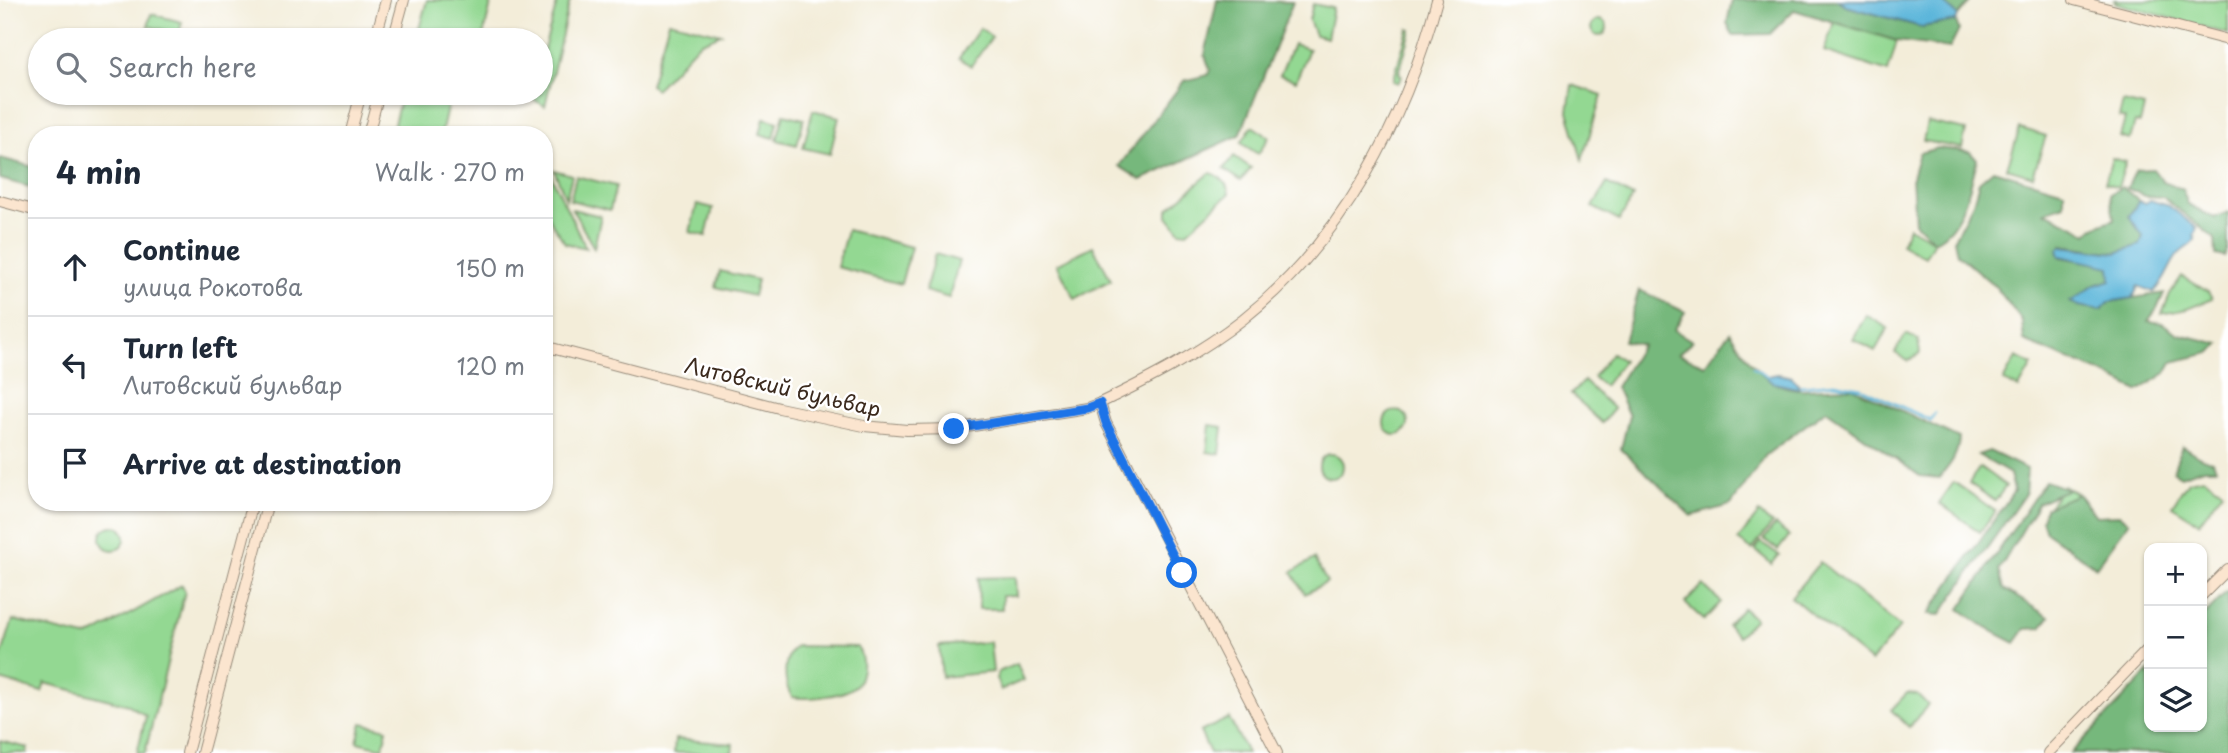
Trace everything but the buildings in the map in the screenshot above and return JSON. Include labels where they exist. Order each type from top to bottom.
[{"type":"main road","points":[[378,28],[386,0]]},
{"type":"main road","points":[[396,28],[404,0]]},
{"type":"main road","name":"Литовский бульвар","points":[[553,348],[779,408],[850,424],[886,428],[964,428],[1087,408],[1100,403],[1214,341],[1283,283],[1315,247],[1352,197],[1392,128],[1412,81],[1437,0]]},
{"type":"main road","points":[[2074,0],[2107,4],[2228,40]]},
{"type":"main road","points":[[352,126],[358,105]]},
{"type":"main road","points":[[370,126],[376,105]]},
{"type":"main road","points":[[0,201],[28,209]]},
{"type":"main road","points":[[1100,403],[1106,423],[1125,461],[1277,753]]},
{"type":"main road","points":[[187,753],[251,511]]},
{"type":"main road","points":[[202,753],[266,511]]},
{"type":"main road","points":[[2207,590],[2228,569]]},
{"type":"main road","points":[[2048,753],[2144,653]]},
{"type":"green space","points":[[427,0],[492,0],[485,28],[419,28]]},
{"type":"green space","points":[[558,0],[570,0],[553,72],[553,28],[550,28]]},
{"type":"green space","points":[[1217,0],[1293,2],[1240,135],[1141,180],[1119,166],[1184,81],[1208,75],[1210,70],[1205,55]]},
{"type":"green space","points":[[1732,0],[1838,0],[1846,6],[1921,27],[1956,21],[1959,30],[1950,48],[1897,41],[1794,10],[1770,34],[1733,35],[1727,23]]},
{"type":"green space","points":[[1940,0],[1965,0],[1970,2],[1958,16]]},
{"type":"green space","points":[[2114,0],[2228,0],[2228,34],[2116,3]]},
{"type":"green space","points":[[1313,4],[1333,8],[1327,38],[1315,35],[1309,20]]},
{"type":"green space","points":[[151,14],[182,22],[180,28],[148,26]]},
{"type":"green space","points":[[1596,20],[1602,20],[1607,28],[1605,34],[1596,36],[1591,31],[1591,25]]},
{"type":"green space","points":[[669,21],[721,34],[699,43],[656,89],[650,85]]},
{"type":"green space","points":[[1834,22],[1897,41],[1888,72],[1824,51]]},
{"type":"green space","points":[[980,28],[992,37],[971,66],[959,58]]},
{"type":"green space","points":[[1408,29],[1411,30],[1399,73],[1402,76],[1398,83],[1393,81]]},
{"type":"green space","points":[[1293,44],[1309,49],[1296,81],[1280,75]]},
{"type":"green space","points":[[1572,85],[1602,95],[1582,160],[1568,111]]},
{"type":"green space","points":[[2123,102],[2144,107],[2140,123],[2135,122],[2130,140],[2120,137],[2125,119],[2119,117]]},
{"type":"green space","points":[[399,105],[448,105],[443,126],[393,126]]},
{"type":"green space","points":[[813,110],[839,117],[830,154],[803,148]]},
{"type":"green space","points":[[784,114],[804,119],[797,145],[777,140]]},
{"type":"green space","points":[[764,118],[778,122],[774,138],[760,134]]},
{"type":"green space","points":[[1927,122],[1966,130],[1962,148],[1923,141]]},
{"type":"green space","points":[[1252,126],[1269,137],[1258,154],[1241,143]]},
{"type":"green space","points":[[2020,128],[2046,136],[2033,176],[2007,168]]},
{"type":"green space","points":[[1938,148],[1970,152],[1977,160],[1968,195],[1958,217],[1944,235],[1934,241],[1915,223],[1912,177],[1919,153]]},
{"type":"green space","points":[[1234,156],[1251,168],[1241,181],[1224,169]]},
{"type":"green space","points":[[0,158],[28,166],[28,187],[0,179]]},
{"type":"green space","points":[[2112,158],[2126,162],[2118,187],[2105,183]]},
{"type":"green space","points":[[2153,169],[2163,182],[2182,189],[2188,204],[2214,218],[2228,212],[2228,248],[2225,257],[2216,255],[2215,239],[2163,197],[2144,196],[2127,188],[2136,170]]},
{"type":"green space","points":[[554,170],[572,175],[566,199]]},
{"type":"green space","points":[[1993,170],[2064,191],[2064,205],[2045,212],[2087,234],[2094,227],[2114,219],[2110,194],[2122,187],[2139,201],[2129,216],[2143,236],[2140,245],[2116,253],[2062,245],[2061,257],[2110,266],[2112,280],[2095,285],[2071,302],[2101,310],[2109,302],[2164,293],[2148,321],[2162,323],[2179,334],[2220,344],[2210,353],[2172,362],[2166,373],[2138,391],[2105,374],[2024,341],[2022,321],[1995,286],[1957,254],[1954,239],[1973,203],[1979,182]]},
{"type":"green space","points":[[1210,173],[1223,181],[1229,194],[1187,232],[1180,231],[1168,216],[1168,209]]},
{"type":"green space","points":[[576,176],[616,186],[610,210],[570,200]]},
{"type":"green space","points":[[553,180],[586,248],[565,243],[553,225]]},
{"type":"green space","points":[[1607,183],[1633,197],[1619,221],[1593,207]]},
{"type":"green space","points":[[697,204],[713,208],[706,236],[690,232]]},
{"type":"green space","points":[[572,209],[601,216],[594,248]]},
{"type":"green space","points":[[1909,227],[1934,241],[1925,257],[1901,244]]},
{"type":"green space","points":[[847,230],[911,247],[901,284],[837,267]]},
{"type":"green space","points":[[1093,246],[1111,280],[1075,299],[1057,264]]},
{"type":"green space","points":[[935,254],[959,261],[949,298],[925,291]]},
{"type":"green space","points":[[720,271],[757,280],[753,296],[716,287]]},
{"type":"green space","points":[[2182,276],[2208,292],[2212,299],[2187,309],[2162,314],[2170,294]]},
{"type":"green space","points":[[1639,290],[1685,312],[1674,330],[1692,341],[1678,354],[1705,365],[1730,332],[1750,362],[1776,383],[1798,389],[1854,388],[1959,438],[1953,460],[1939,478],[1920,476],[1826,410],[1766,455],[1731,505],[1691,516],[1621,449],[1629,416],[1616,387],[1642,345],[1624,341]]},
{"type":"green space","points":[[1866,315],[1888,328],[1875,351],[1853,339]]},
{"type":"green space","points":[[1906,334],[1918,340],[1920,353],[1908,361],[1895,353]]},
{"type":"green space","points":[[1612,353],[1623,361],[1604,386],[1593,377]]},
{"type":"green space","points":[[2016,357],[2032,365],[2019,388],[2003,381]]},
{"type":"green space","points":[[1584,381],[1614,409],[1602,423],[1571,394]]},
{"type":"green space","points":[[1396,411],[1405,414],[1408,423],[1405,432],[1396,435],[1387,432],[1384,423],[1387,414]]},
{"type":"green space","points":[[1210,425],[1223,427],[1220,454],[1207,452]]},
{"type":"green space","points":[[2182,446],[2213,461],[2216,468],[2204,468],[2181,476],[2173,471]]},
{"type":"green space","points":[[1989,451],[2027,469],[2025,494],[1940,615],[1929,614],[2014,491],[2010,474],[1978,455]]},
{"type":"green space","points":[[1331,454],[1340,457],[1343,466],[1340,475],[1331,478],[1322,475],[1319,466],[1322,457]]},
{"type":"green space","points":[[1980,467],[2006,486],[1995,501],[1969,483]]},
{"type":"green space","points":[[2204,478],[2223,491],[2199,523],[2172,506],[2188,481]]},
{"type":"green space","points":[[2045,481],[2068,489],[2039,502],[1999,570],[2004,589],[2049,617],[2041,628],[2025,629],[2015,643],[1986,628],[1960,609]]},
{"type":"green space","points":[[1954,482],[1995,511],[1980,532],[1939,503]]},
{"type":"green space","points":[[2063,485],[2078,494],[2063,515],[2049,506]]},
{"type":"green space","points":[[2078,494],[2096,516],[2119,515],[2129,522],[2096,567],[2046,532],[2042,520],[2045,508]]},
{"type":"green space","points":[[1759,513],[1772,524],[1752,550],[1738,540]]},
{"type":"green space","points":[[1775,525],[1789,536],[1778,550],[1764,539]]},
{"type":"green space","points":[[113,526],[121,530],[125,538],[121,546],[113,550],[105,546],[101,538],[105,530]]},
{"type":"green space","points":[[1761,542],[1779,555],[1772,564],[1755,550]]},
{"type":"green space","points":[[1314,559],[1327,582],[1305,594],[1292,572]]},
{"type":"green space","points":[[1820,562],[1900,627],[1871,662],[1791,597]]},
{"type":"green space","points":[[1015,577],[1016,596],[1002,596],[1002,609],[979,609],[978,578]]},
{"type":"green space","points":[[182,585],[185,591],[145,753],[137,753],[146,716],[129,705],[45,683],[42,692],[0,680],[0,660],[13,620],[85,637]]},
{"type":"green space","points":[[1703,585],[1721,602],[1704,620],[1685,603]]},
{"type":"green space","points":[[2228,591],[2228,753],[2071,753],[2144,677],[2144,732],[2207,732],[2207,613]]},
{"type":"green space","points":[[1743,608],[1755,619],[1738,636],[1727,625]]},
{"type":"green space","points":[[990,642],[993,672],[942,677],[939,646]]},
{"type":"green space","points":[[796,646],[857,647],[862,663],[858,682],[845,692],[807,698],[792,697],[785,670],[788,657]]},
{"type":"green space","points":[[1017,664],[1024,680],[1001,690],[996,679],[998,672]]},
{"type":"green space","points":[[1907,693],[1917,694],[1928,705],[1909,727],[1891,710]]},
{"type":"green space","points":[[1229,718],[1247,753],[1210,753],[1200,732]]},
{"type":"green space","points":[[362,723],[387,729],[383,748],[357,742]]},
{"type":"green space","points":[[675,739],[733,744],[732,753],[674,753]]},
{"type":"green space","points":[[0,741],[28,748],[27,753],[0,753]]},
{"type":"water","points":[[1838,0],[1940,0],[1958,16],[1956,21],[1921,27],[1846,6]]},
{"type":"water","points":[[2150,200],[2169,206],[2197,228],[2195,240],[2177,256],[2158,288],[2154,292],[2138,286],[2133,298],[2109,302],[2101,310],[2070,302],[2095,285],[2111,280],[2110,267],[2060,256],[2058,250],[2062,246],[2116,253],[2140,245],[2143,236],[2129,216],[2139,201],[2146,203]]},
{"type":"water","points":[[1778,374],[1792,377],[1800,386],[1797,388],[1767,379],[1767,376]]},
{"type":"waterway","points":[[1753,367],[1767,376]]},
{"type":"waterway","points":[[1800,386],[1835,383],[1861,388]]},
{"type":"waterway","points":[[1863,389],[1930,420],[1935,413]]},
{"type":"route","points":[[954,429],[1087,408],[1100,403],[1106,423],[1182,573]]}]
